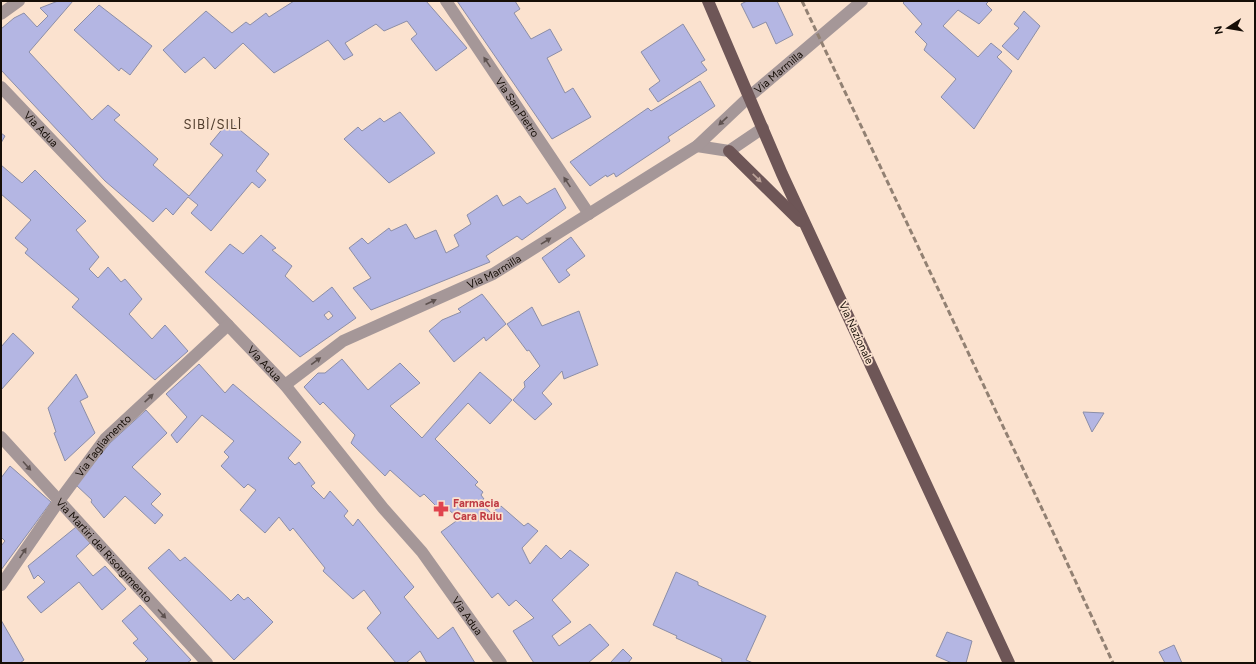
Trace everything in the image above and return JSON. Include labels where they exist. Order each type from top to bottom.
[{"type":"main road","name":"Via Nazionale","points":[[708,1],[808,229],[1009,663]]},
{"type":"main road","points":[[729,151],[783,202],[808,229]]},
{"type":"street","points":[[1,14],[20,1]]},
{"type":"street","name":"Via San Pietro","points":[[446,1],[589,214]]},
{"type":"street","name":"Via Marmilla","points":[[285,385],[343,342],[493,274],[697,146],[750,96],[862,1]]},
{"type":"street","name":"Via Adua","points":[[1,87],[285,385],[383,508],[422,552],[501,663]]},
{"type":"street","points":[[697,146],[729,151],[763,128]]},
{"type":"street","name":"Via Tagliamento","points":[[1,585],[59,500],[106,439],[228,325]]},
{"type":"street","name":"Via Martiri del Risorgimento","points":[[1,437],[207,663]]},
{"type":"building","points":[[58,1],[73,1],[29,52],[92,120],[108,105],[120,115],[114,120],[158,159],[153,165],[189,196],[223,155],[210,144],[229,121],[269,154],[256,171],[266,180],[259,188],[252,182],[211,231],[191,213],[198,205],[188,197],[173,215],[166,208],[153,222],[105,181],[1,70],[1,29],[14,18],[24,13],[37,27],[48,16],[40,8]]},
{"type":"building","points":[[294,1],[426,1],[467,48],[436,71],[411,39],[417,34],[407,21],[384,31],[376,24],[345,43],[353,55],[344,60],[328,40],[274,73],[243,43],[215,69],[204,57],[185,73],[163,50],[206,11],[232,33],[246,22],[250,25],[266,13],[269,17]]},
{"type":"building","points":[[457,1],[515,1],[520,9],[514,13],[531,39],[550,29],[562,50],[547,58],[565,93],[573,88],[591,117],[552,139]]},
{"type":"building","points":[[747,1],[777,1],[793,35],[776,44],[766,22],[753,28],[741,4]]},
{"type":"building","points":[[905,1],[989,1],[986,4],[992,10],[979,24],[958,10],[943,26],[978,57],[991,43],[1002,52],[997,57],[1012,71],[974,129],[941,97],[956,79],[924,50],[927,44],[915,32],[922,24],[903,3]]},
{"type":"building","points":[[99,5],[152,46],[130,75],[121,68],[119,71],[74,30]]},
{"type":"building","points":[[1024,11],[1040,26],[1018,60],[1002,46],[1019,28],[1014,24]]},
{"type":"building","points":[[683,24],[705,60],[701,62],[707,70],[658,102],[649,89],[660,81],[641,52]]},
{"type":"building","points":[[700,81],[715,106],[668,137],[670,141],[616,177],[614,173],[607,177],[606,175],[590,186],[570,162],[648,108],[651,111]]},
{"type":"building","points":[[400,112],[435,153],[389,183],[344,139],[358,127],[362,131],[380,118],[384,122]]},
{"type":"building","points":[[1,133],[5,136],[1,143]]},
{"type":"building","points":[[1,165],[22,183],[35,170],[86,221],[76,230],[99,257],[89,269],[98,278],[108,267],[121,282],[125,279],[142,299],[129,314],[152,339],[165,325],[188,351],[155,380],[72,307],[79,299],[25,253],[28,249],[15,238],[31,220],[1,194]]},
{"type":"building","points":[[555,188],[566,208],[522,240],[517,236],[486,256],[490,262],[371,310],[353,288],[371,278],[349,248],[362,238],[368,244],[389,228],[391,231],[406,224],[415,239],[436,230],[446,253],[459,246],[454,235],[471,224],[467,215],[497,195],[503,206],[520,196],[527,204]]},
{"type":"building","points":[[261,235],[276,248],[272,250],[292,266],[285,276],[313,302],[332,287],[356,318],[300,357],[205,272],[230,244],[243,254]],"holes":[[[329,311],[333,316],[328,320],[324,315]]]},
{"type":"building","points":[[571,237],[585,256],[566,270],[570,275],[559,283],[542,258]]},
{"type":"building","points":[[482,294],[506,324],[486,341],[484,337],[454,362],[429,331],[442,320],[461,312],[458,309]]},
{"type":"building","points":[[532,307],[542,326],[579,311],[598,365],[564,379],[562,371],[542,393],[552,404],[535,420],[513,400],[525,387],[524,382],[540,366],[529,350],[527,351],[507,324]]},
{"type":"building","points":[[13,333],[34,353],[1,390],[1,347]]},
{"type":"building","points":[[342,359],[368,390],[400,363],[420,383],[390,406],[422,438],[480,372],[512,400],[490,424],[468,403],[435,439],[478,482],[475,485],[483,492],[481,495],[484,499],[480,501],[491,513],[501,506],[524,526],[528,523],[538,531],[522,548],[530,564],[546,545],[561,559],[570,550],[589,565],[552,600],[571,622],[552,636],[559,646],[590,624],[609,645],[588,663],[534,663],[513,631],[534,618],[516,600],[509,606],[498,593],[492,598],[441,532],[459,519],[448,509],[439,509],[424,494],[420,497],[390,470],[385,476],[351,443],[355,435],[323,402],[320,405],[304,387],[318,373],[325,373]]},
{"type":"building","points":[[199,364],[225,393],[233,384],[301,442],[288,458],[295,465],[299,462],[315,483],[311,486],[324,499],[330,491],[348,511],[344,516],[353,526],[358,519],[414,587],[404,597],[438,639],[453,627],[475,663],[427,663],[420,651],[406,663],[396,663],[367,628],[381,613],[364,590],[353,599],[323,571],[325,568],[293,528],[290,531],[279,517],[265,533],[240,510],[256,490],[248,484],[244,488],[221,466],[229,457],[224,452],[234,441],[202,415],[177,443],[171,435],[187,417],[166,394]]},
{"type":"building","points":[[76,374],[88,397],[80,401],[95,433],[65,461],[54,433],[56,432],[48,408]]},
{"type":"building","points":[[146,410],[167,433],[132,467],[161,494],[151,504],[163,515],[155,524],[125,496],[104,518],[91,502],[92,500],[76,485],[110,443]]},
{"type":"building","points":[[1083,412],[1104,413],[1092,432]]},
{"type":"building","points":[[10,466],[51,502],[1,570],[1,546],[5,541],[1,537],[1,478]]},
{"type":"building","points":[[76,527],[90,543],[76,556],[93,576],[105,566],[126,589],[102,610],[79,582],[41,613],[27,597],[45,582],[38,575],[34,579],[28,566]]},
{"type":"building","points":[[169,549],[180,561],[185,557],[231,601],[238,594],[244,600],[248,597],[273,622],[234,660],[148,568]]},
{"type":"building","points":[[676,572],[698,582],[698,585],[766,616],[746,660],[753,663],[725,663],[721,661],[722,659],[676,638],[677,636],[653,625]]},
{"type":"building","points":[[140,605],[191,660],[187,663],[144,663],[148,659],[133,643],[138,639],[122,621]]},
{"type":"building","points":[[1,620],[24,660],[20,663],[1,663]]},
{"type":"building","points":[[947,632],[972,641],[966,663],[952,663],[936,656]]},
{"type":"building","points":[[1174,645],[1182,663],[1165,663],[1159,652]]},
{"type":"building","points":[[623,649],[632,658],[628,663],[610,663]]},
{"type":"railway","points":[[802,1],[1052,530],[1113,663]]},
{"type":"place","name":"Farmacia Cara Ruiu","points":[[441,509]]},
{"type":"district","name":"SIBÌ/SILÌ","points":[[213,124]]}]
